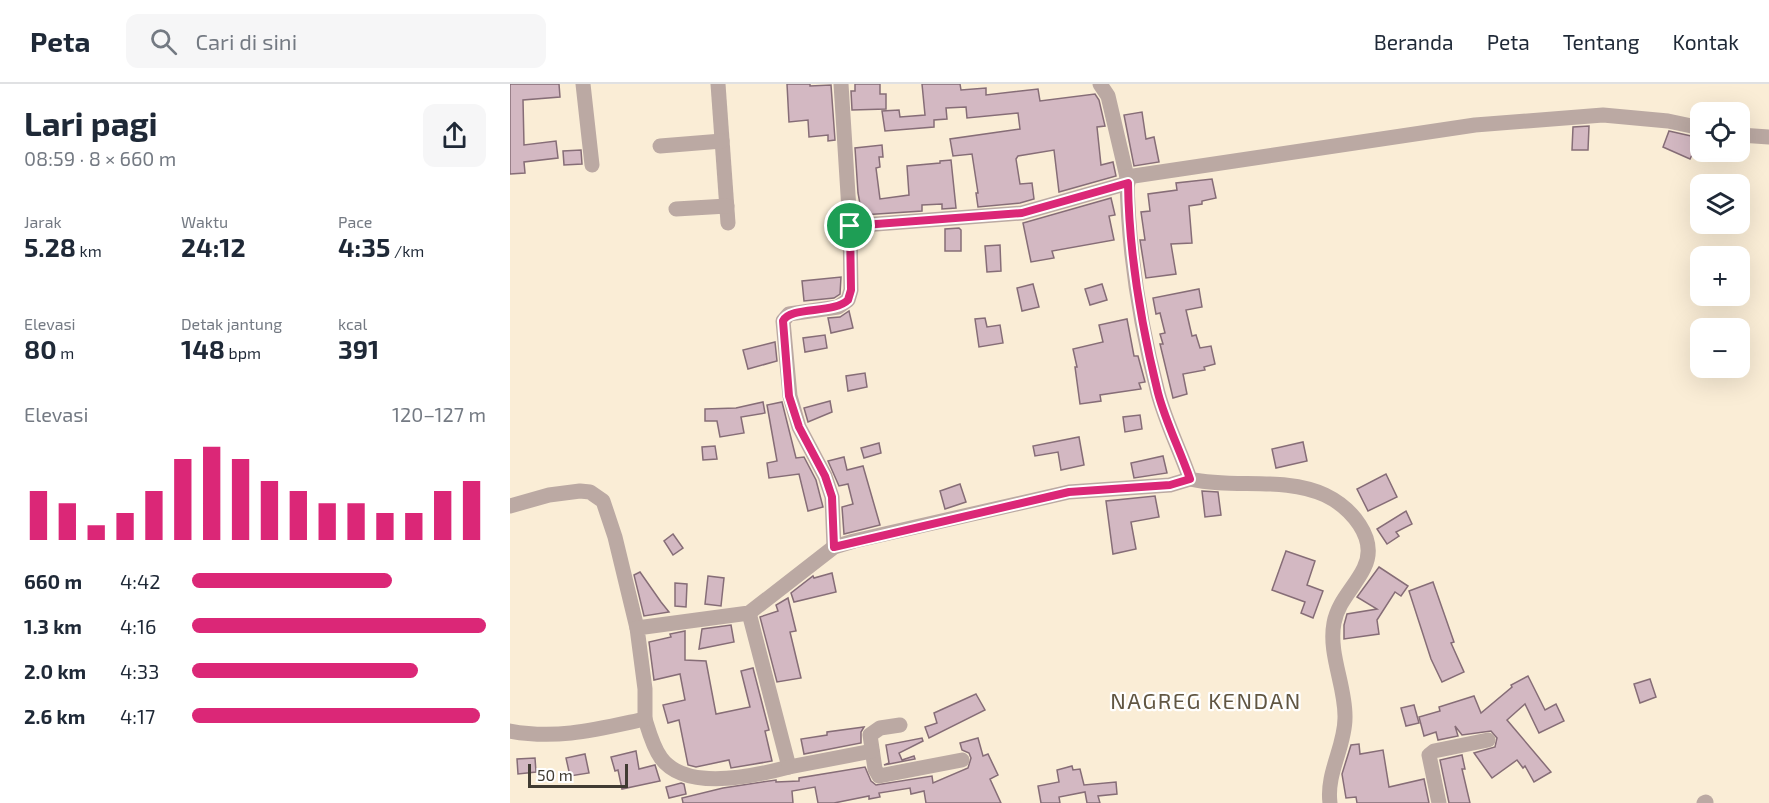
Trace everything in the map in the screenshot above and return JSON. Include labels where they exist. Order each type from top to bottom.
[{"type":"street","points":[[583,84],[592,165]]},
{"type":"street","points":[[718,84],[728,223]]},
{"type":"street","points":[[834,547],[832,497],[825,476],[799,427],[789,396],[783,321],[789,314],[838,307],[848,300],[851,290],[850,226],[841,84]]},
{"type":"street","points":[[1100,84],[1108,96],[1127,180],[1134,271],[1158,393],[1190,479]]},
{"type":"street","points":[[850,226],[1022,213],[1127,180],[1475,125],[1603,114],[1690,126]]},
{"type":"street","points":[[1750,136],[1769,137]]},
{"type":"street","points":[[660,146],[722,141]]},
{"type":"street","points":[[676,209],[727,206]]},
{"type":"street","points":[[638,628],[749,613],[834,547],[1069,492],[1170,485],[1190,479],[1206,483],[1298,487],[1325,495],[1357,519],[1364,528],[1367,557],[1365,567],[1339,606],[1333,625],[1335,658],[1345,720],[1330,781],[1330,803]]},
{"type":"street","points":[[510,506],[549,495],[580,491],[590,492],[603,501],[615,537],[638,628],[645,688],[645,719],[661,758],[673,770],[700,778],[728,779],[872,751]]},
{"type":"street","points":[[749,613],[789,767]]},
{"type":"street","points":[[510,730],[534,735],[558,736],[645,719]]},
{"type":"street","points":[[900,725],[871,733],[876,773],[883,776],[962,760]]},
{"type":"street","points":[[1439,803],[1429,755],[1434,751],[1488,740]]},
{"type":"building","points":[[510,84],[559,84],[560,97],[523,100],[524,145],[556,141],[558,158],[524,162],[525,173],[510,174]]},
{"type":"building","points":[[787,84],[831,85],[835,140],[828,141],[828,135],[809,137],[808,120],[789,122]]},
{"type":"building","points":[[855,84],[880,84],[880,94],[886,94],[886,109],[852,110],[851,91],[855,91]]},
{"type":"building","points":[[922,84],[960,84],[961,90],[986,88],[986,95],[1038,89],[1040,101],[1095,94],[1099,100],[1105,126],[1097,127],[1101,165],[1113,162],[1116,176],[1059,192],[1054,150],[1018,156],[1016,159],[1020,184],[1032,183],[1034,199],[1020,203],[978,207],[972,154],[953,156],[950,139],[1020,129],[1018,113],[967,118],[966,107],[946,108],[947,119],[934,120],[934,127],[885,131],[882,111],[899,110],[900,117],[925,115]]},
{"type":"building","points":[[1142,112],[1146,139],[1154,137],[1159,162],[1134,166],[1124,115]]},
{"type":"building","points":[[1589,126],[1588,150],[1572,150],[1573,127]]},
{"type":"building","points":[[1669,131],[1690,136],[1690,159],[1663,147]]},
{"type":"building","points":[[882,145],[883,157],[879,157],[880,167],[876,168],[880,199],[909,195],[907,166],[951,160],[956,208],[942,209],[942,204],[922,205],[922,211],[862,215],[855,148]]},
{"type":"building","points":[[581,150],[582,164],[564,165],[563,151]]},
{"type":"building","points":[[1212,179],[1216,198],[1189,206],[1192,243],[1171,244],[1176,274],[1146,278],[1140,240],[1145,240],[1141,212],[1150,211],[1148,194],[1177,190],[1176,183]]},
{"type":"building","points":[[1111,198],[1115,215],[1109,216],[1114,240],[1052,251],[1054,258],[1031,262],[1023,223]]},
{"type":"building","points":[[959,228],[961,230],[961,251],[945,251],[945,229]]},
{"type":"building","points":[[1000,245],[1001,271],[987,272],[985,246]]},
{"type":"building","points":[[841,277],[840,294],[834,298],[804,301],[802,281]]},
{"type":"building","points":[[1033,284],[1039,307],[1022,311],[1017,288]]},
{"type":"building","points":[[1102,284],[1107,300],[1090,305],[1085,289]]},
{"type":"building","points":[[1199,289],[1202,307],[1186,310],[1192,336],[1196,335],[1200,348],[1211,346],[1215,364],[1204,367],[1205,370],[1183,374],[1187,394],[1173,398],[1160,344],[1163,344],[1160,334],[1165,333],[1160,313],[1156,314],[1153,298]]},
{"type":"building","points":[[849,311],[853,328],[831,333],[828,318],[840,317]]},
{"type":"building","points":[[985,318],[987,327],[1000,325],[1003,343],[979,347],[975,319]]},
{"type":"building","points":[[1127,319],[1134,356],[1138,356],[1145,382],[1139,383],[1141,389],[1100,395],[1101,401],[1080,404],[1073,349],[1103,342],[1099,325]]},
{"type":"building","points":[[825,335],[827,348],[805,352],[803,338]]},
{"type":"building","points":[[775,342],[777,361],[748,369],[743,350]]},
{"type":"building","points":[[865,373],[867,387],[848,391],[846,376]]},
{"type":"building","points":[[830,401],[832,412],[808,422],[804,408]]},
{"type":"building","points":[[763,402],[765,413],[741,417],[744,433],[720,437],[717,421],[705,421],[705,409],[736,408]]},
{"type":"building","points":[[782,402],[796,458],[804,457],[816,480],[823,507],[808,511],[799,474],[769,478],[767,463],[777,461],[767,405]]},
{"type":"building","points":[[1140,415],[1142,429],[1125,432],[1123,417]]},
{"type":"building","points":[[1079,437],[1084,465],[1061,470],[1058,452],[1035,456],[1033,446]]},
{"type":"building","points":[[1303,442],[1307,461],[1276,468],[1272,449]]},
{"type":"building","points":[[879,443],[881,453],[864,458],[861,448]]},
{"type":"building","points":[[715,446],[717,459],[703,460],[702,447]]},
{"type":"building","points":[[1163,456],[1167,473],[1134,478],[1131,463]]},
{"type":"building","points":[[844,457],[847,470],[863,466],[880,525],[844,534],[842,507],[853,504],[848,484],[839,486],[828,461]]},
{"type":"building","points":[[1386,474],[1397,497],[1368,511],[1357,489]]},
{"type":"building","points":[[960,484],[966,502],[945,509],[940,491]]},
{"type":"building","points":[[1202,491],[1218,492],[1221,515],[1205,517]]},
{"type":"building","points":[[1155,496],[1159,517],[1131,522],[1136,549],[1113,554],[1106,501]]},
{"type":"building","points":[[1406,511],[1412,524],[1396,532],[1399,536],[1387,544],[1377,529]]},
{"type":"building","points":[[673,534],[683,548],[673,555],[664,541]]},
{"type":"building","points":[[1286,551],[1315,561],[1307,585],[1323,591],[1313,618],[1301,613],[1305,602],[1272,590]]},
{"type":"building","points":[[1379,567],[1408,586],[1401,596],[1395,592],[1377,620],[1379,634],[1344,639],[1347,614],[1377,609],[1357,597]]},
{"type":"building","points":[[640,572],[669,612],[644,616],[634,575]]},
{"type":"building","points":[[832,573],[836,592],[794,602],[791,593],[813,576],[814,578]]},
{"type":"building","points":[[708,576],[724,578],[721,606],[705,604]]},
{"type":"building","points":[[1433,582],[1454,642],[1451,643],[1464,672],[1442,682],[1431,659],[1409,591]]},
{"type":"building","points":[[675,583],[687,584],[686,607],[675,606]]},
{"type":"building","points":[[788,598],[796,631],[790,632],[801,678],[777,682],[760,617],[778,611],[776,605]]},
{"type":"building","points":[[731,625],[734,642],[699,649],[702,629]]},
{"type":"building","points":[[685,631],[685,660],[706,661],[716,714],[750,707],[741,671],[753,668],[769,730],[765,731],[772,761],[731,768],[729,760],[696,767],[688,765],[679,720],[668,723],[663,705],[685,700],[680,674],[654,680],[649,642]]},
{"type":"building","points":[[1528,676],[1545,710],[1556,704],[1564,721],[1539,733],[1525,704],[1507,720],[1551,772],[1534,782],[1525,766],[1523,768],[1517,760],[1492,778],[1474,753],[1495,747],[1497,738],[1491,731],[1462,735],[1455,726],[1458,736],[1438,740],[1436,732],[1424,736],[1419,717],[1440,711],[1439,707],[1474,696],[1481,713],[1512,687],[1511,685]]},
{"type":"building","points":[[1650,679],[1656,697],[1640,703],[1634,684]]},
{"type":"building","points":[[976,694],[985,710],[929,738],[925,727],[937,723],[934,713]]},
{"type":"building","points":[[1414,705],[1419,723],[1406,726],[1401,708]]},
{"type":"building","points":[[864,727],[861,732],[861,743],[804,754],[801,739],[827,735],[827,732]]},
{"type":"building","points":[[922,738],[923,741],[899,753],[902,760],[914,756],[915,759],[884,765],[889,763],[886,745]]},
{"type":"building","points":[[978,738],[983,756],[988,754],[998,775],[990,779],[1001,803],[926,803],[924,791],[911,794],[910,788],[879,793],[880,797],[869,799],[869,796],[834,803],[818,803],[815,787],[792,791],[793,803],[683,803],[682,798],[723,788],[776,780],[776,782],[799,781],[799,778],[865,767],[871,781],[876,785],[932,776],[933,783],[968,768],[971,758],[969,753],[962,750],[960,743]]},
{"type":"building","points":[[1359,744],[1360,754],[1383,750],[1389,787],[1424,779],[1429,803],[1357,803],[1356,797],[1346,798],[1342,774],[1351,745]]},
{"type":"building","points":[[636,751],[639,769],[655,765],[660,781],[622,789],[618,770],[615,771],[611,757]]},
{"type":"building","points":[[585,754],[589,773],[570,776],[566,758]]},
{"type":"building","points":[[1462,755],[1465,769],[1462,769],[1470,803],[1449,803],[1440,760]]},
{"type":"building","points":[[535,758],[536,772],[518,774],[517,759]]},
{"type":"building","points":[[1072,766],[1073,770],[1080,769],[1084,785],[1116,782],[1117,794],[1098,796],[1100,803],[1087,803],[1085,792],[1059,797],[1060,803],[1041,803],[1038,786],[1059,782],[1057,770]]},
{"type":"building","points":[[684,784],[686,794],[669,798],[666,787]]},
{"type":"district","name":"NAGREG KENDAN","points":[[1206,701]]},
{"type":"route","points":[[1128,183],[1129,228],[1134,271],[1158,393],[1190,479],[1170,485],[1069,492],[834,547],[832,497],[825,476],[799,427],[789,396],[787,348],[783,321],[789,314],[838,307],[848,300],[851,290],[850,226],[1022,213],[1128,183]]}]
